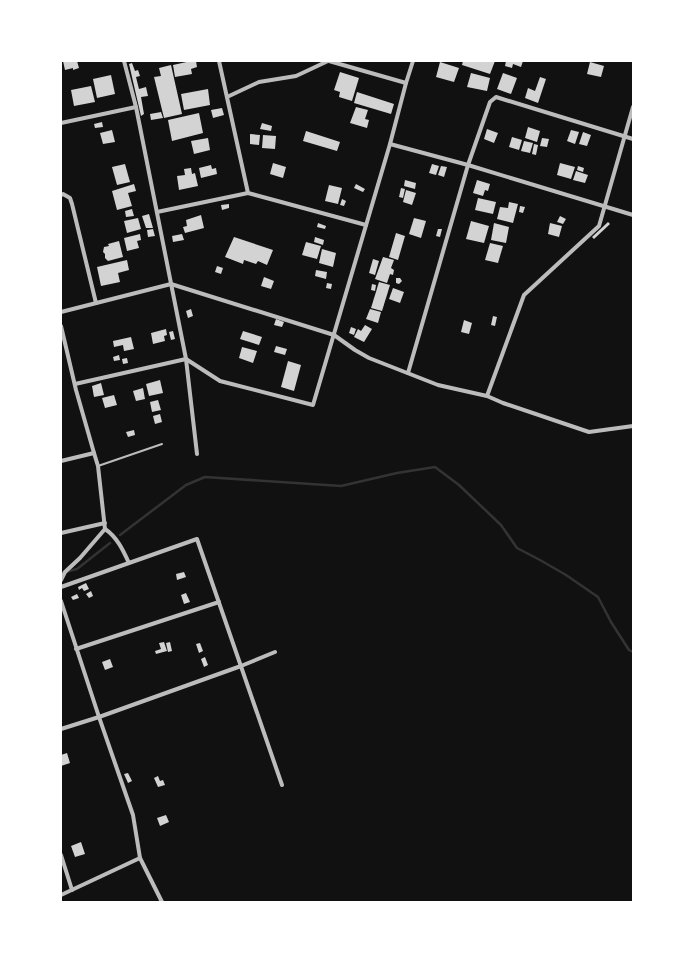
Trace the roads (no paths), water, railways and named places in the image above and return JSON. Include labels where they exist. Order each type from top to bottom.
[{"type":"street","points":[[124,61],[136,107],[186,359],[197,454]]},
{"type":"street","points":[[219,61],[248,193]]},
{"type":"street","points":[[227,97],[259,82],[296,76],[329,61],[406,83]]},
{"type":"street","points":[[75,384],[186,359],[220,381],[313,405],[413,61]]},
{"type":"street","points":[[408,373],[468,165],[490,102],[496,97],[633,139]]},
{"type":"street","points":[[61,123],[136,107]]},
{"type":"street","points":[[487,396],[524,295],[598,226],[633,107]]},
{"type":"street","points":[[390,144],[468,165],[633,215]]},
{"type":"street","points":[[157,212],[248,193],[366,225]]},
{"type":"street","points":[[61,195],[63,194],[70,198],[72,204],[96,303]]},
{"type":"street","points":[[61,312],[171,284],[334,335],[369,358],[438,385],[487,396],[503,403],[589,432],[633,426]]},
{"type":"street","points":[[61,326],[75,384],[98,466],[105,529],[112,534],[121,546],[129,563]]},
{"type":"street","points":[[61,461],[94,453]]},
{"type":"street","points":[[61,533],[104,523]]},
{"type":"street","points":[[61,580],[65,572],[80,558],[105,529]]},
{"type":"street","points":[[61,587],[197,539],[282,785]]},
{"type":"street","points":[[61,601],[133,815],[140,858],[162,902]]},
{"type":"street","points":[[76,649],[219,602]]},
{"type":"street","points":[[61,729],[99,717],[241,666],[275,652]]},
{"type":"street","points":[[61,855],[72,890]]},
{"type":"street","points":[[61,895],[140,858]]},
{"type":"lane","points":[[98,466],[162,444]]},
{"type":"waterway","points":[[120,535],[186,485],[205,477],[341,486],[397,473],[435,467],[459,485],[501,525],[517,548],[566,575],[598,597],[611,622],[629,650],[633,652]]},
{"type":"waterway","points":[[61,573],[77,569],[110,543]]}]
